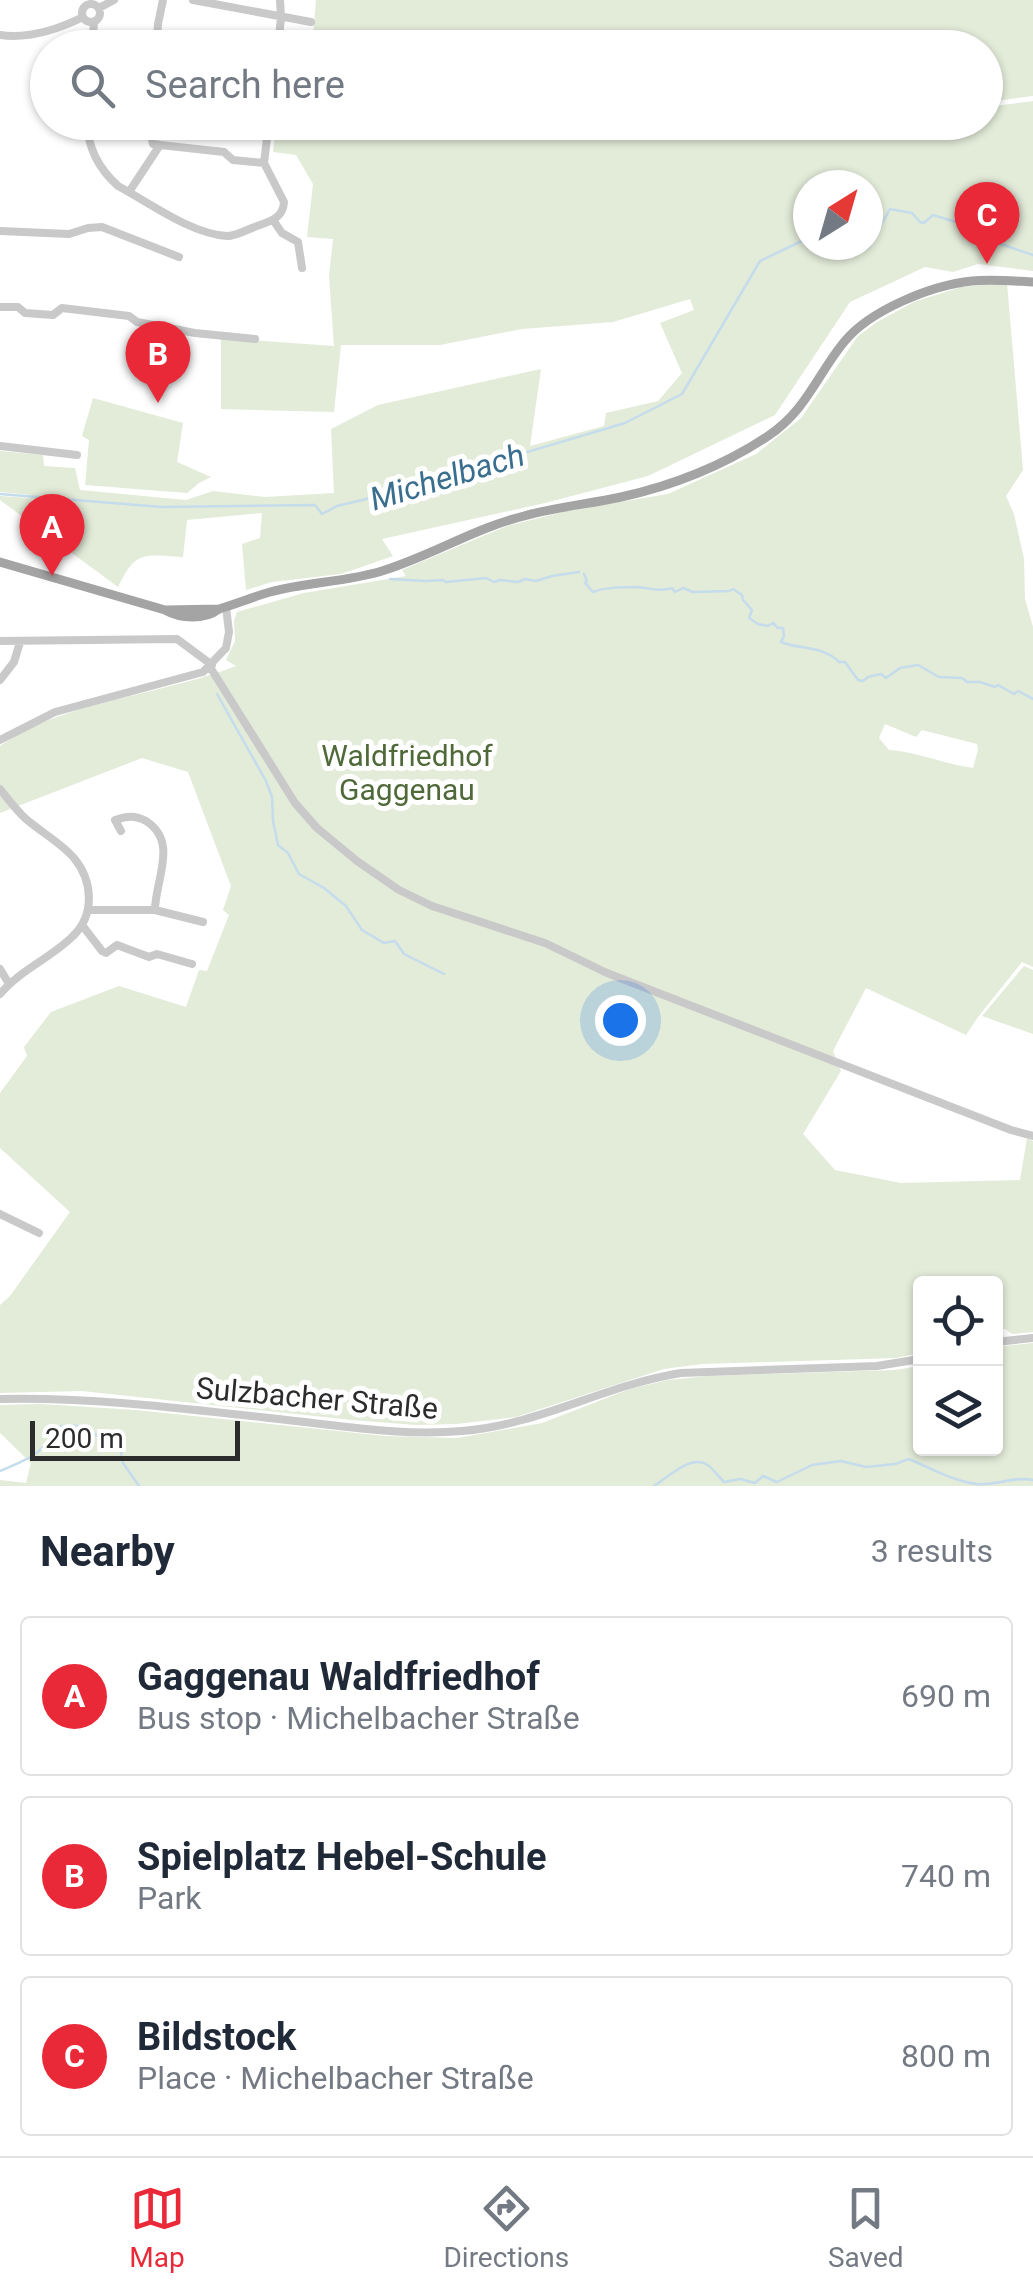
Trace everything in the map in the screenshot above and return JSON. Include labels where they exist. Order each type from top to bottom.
[{"type":"main road","points":[[0,562],[176,616],[212,614],[272,592],[383,571],[525,515],[625,496],[728,460],[771,435],[798,410],[845,340],[870,318],[893,305],[944,287],[972,281],[1033,282]]},
{"type":"street","points":[[100,8],[114,0]]},
{"type":"street","points":[[158,30],[163,0]]},
{"type":"street","points":[[194,0],[310,22]]},
{"type":"street","points":[[280,0],[280,30]]},
{"type":"street","points":[[94,22],[83,17],[82,10],[87,2],[100,8]]},
{"type":"street","points":[[93,30],[100,8]]},
{"type":"street","points":[[52,30],[83,17]]},
{"type":"street","points":[[0,35],[30,34]]},
{"type":"street","points":[[88,140],[108,177],[129,192],[199,230],[231,236],[282,214],[284,202],[264,163],[267,140]]},
{"type":"street","points":[[152,140],[153,144],[224,152],[233,160],[264,163]]},
{"type":"street","points":[[129,192],[160,145]]},
{"type":"street","points":[[272,220],[282,233],[298,242],[302,268]]},
{"type":"street","points":[[0,231],[69,234],[102,227],[179,257]]},
{"type":"street","points":[[0,307],[18,307],[24,313],[53,315],[62,308],[129,316],[137,322],[195,333],[255,339]]},
{"type":"street","points":[[0,446],[76,455]]},
{"type":"street","points":[[0,740],[55,712],[194,676],[211,666],[228,642],[223,608]]},
{"type":"street","points":[[0,641],[176,639],[211,666],[295,804],[317,828],[399,890],[432,906],[545,942],[607,973],[1033,1136]]},
{"type":"street","points":[[0,680],[14,662],[20,642]]},
{"type":"street","points":[[0,789],[22,816],[73,857],[84,876],[90,910],[78,932],[0,994]]},
{"type":"street","points":[[121,831],[116,820],[134,816],[150,823],[162,840],[164,856],[156,889],[156,910]]},
{"type":"street","points":[[90,910],[156,910],[203,922]]},
{"type":"street","points":[[82,924],[102,951],[116,945],[149,957],[158,954],[192,964]]},
{"type":"street","points":[[0,969],[8,984]]},
{"type":"street","points":[[0,1214],[39,1234]]},
{"type":"street","points":[[1003,1341],[1033,1338]]},
{"type":"street","name":"Sulzbacher Straße","points":[[0,1399],[153,1405],[370,1429],[459,1432],[525,1422],[615,1388],[681,1372],[877,1366],[913,1360]]},
{"type":"green space","points":[[316,0],[1033,0],[1033,96],[1003,100],[1003,30],[314,30]]},
{"type":"green space","points":[[1033,101],[1033,271],[978,264],[953,272],[925,267],[850,302],[775,415],[648,476],[382,539],[393,556],[341,574],[272,582],[246,590],[242,544],[260,538],[262,513],[187,520],[183,557],[136,560],[118,587],[0,500],[0,496],[32,495],[0,492],[0,451],[43,455],[44,466],[75,468],[80,490],[186,500],[213,491],[265,497],[334,493],[331,429],[378,405],[541,369],[530,446],[604,426],[606,413],[658,401],[682,373],[660,323],[694,310],[690,299],[613,322],[522,329],[440,345],[341,345],[334,412],[221,409],[221,338],[334,346],[329,276],[333,239],[307,237],[313,184],[296,155],[273,152],[274,140],[1003,140],[1003,105]]},
{"type":"green space","name":"Waldfriedhof Gaggenau","points":[[1007,283],[1023,470],[1006,496],[1024,559],[1025,599],[1033,627],[1033,967],[1022,962],[966,1035],[866,988],[833,1051],[841,1071],[803,1134],[835,1170],[901,1183],[1020,1180],[1027,1138],[1033,1141],[1033,1332],[1012,1334],[1003,1329],[1003,1276],[913,1276],[913,1354],[664,1369],[516,1417],[416,1425],[82,1391],[0,1393],[0,1305],[70,1212],[0,1148],[0,1093],[27,1056],[24,1047],[51,1012],[119,986],[186,1007],[199,970],[207,971],[229,915],[223,910],[231,886],[188,772],[142,758],[0,813],[0,746],[59,716],[236,666],[226,660],[235,641],[237,612],[304,593],[406,576],[402,570],[507,526],[571,510],[668,494],[756,454],[801,418],[858,336],[914,302],[961,287]],"holes":[[[885,724],[916,737],[922,730],[977,744],[973,768],[889,750],[879,738]]]},
{"type":"green space","points":[[93,398],[183,423],[177,462],[211,477],[187,493],[85,485],[89,440],[82,436]]},
{"type":"green space","points":[[1024,966],[1033,970],[1033,1034],[982,1016]]},
{"type":"green space","points":[[1033,1343],[1033,1486],[0,1486],[0,1480],[26,1483],[31,1463],[0,1433],[0,1405],[136,1410],[385,1436],[457,1438],[542,1423],[630,1389],[668,1380],[913,1367],[913,1456],[1003,1456],[1003,1346]]},
{"type":"waterway","name":"Michelbach","points":[[883,222],[890,209],[912,213],[924,223],[933,215],[1033,255]]},
{"type":"waterway","name":"Michelbach","points":[[0,494],[162,507],[315,505],[322,514],[337,506],[625,423],[682,394],[760,261],[793,245]]},
{"type":"waterway","points":[[390,579],[446,582],[486,578],[518,582],[579,572]]},
{"type":"waterway","points":[[584,574],[585,583],[593,592],[626,587],[672,588],[675,592],[683,588],[693,592],[733,589],[752,610],[749,618],[758,624],[773,623],[783,628],[781,642],[818,650],[845,662],[858,680],[881,674],[886,678],[900,668],[918,665],[939,677],[998,685],[1033,699]]},
{"type":"waterway","points":[[217,694],[266,781],[278,845],[288,853],[299,874],[346,906],[362,930],[384,943],[395,941],[404,954],[444,974]]},
{"type":"waterway","points":[[0,1471],[34,1455],[59,1427],[77,1426],[120,1448],[123,1463],[139,1486]]},
{"type":"waterway","points":[[654,1486],[686,1465],[700,1462],[724,1482],[740,1479],[755,1483],[763,1476],[777,1482],[812,1465],[841,1461],[866,1467],[909,1459],[977,1484],[1033,1480]]},
{"type":"place","name":"Bildstock","points":[[987,264]]},
{"type":"place","name":"Spielplatz Hebel-Schule","points":[[158,403]]},
{"type":"place","name":"Gaggenau Waldfriedhof","points":[[52,576]]}]
